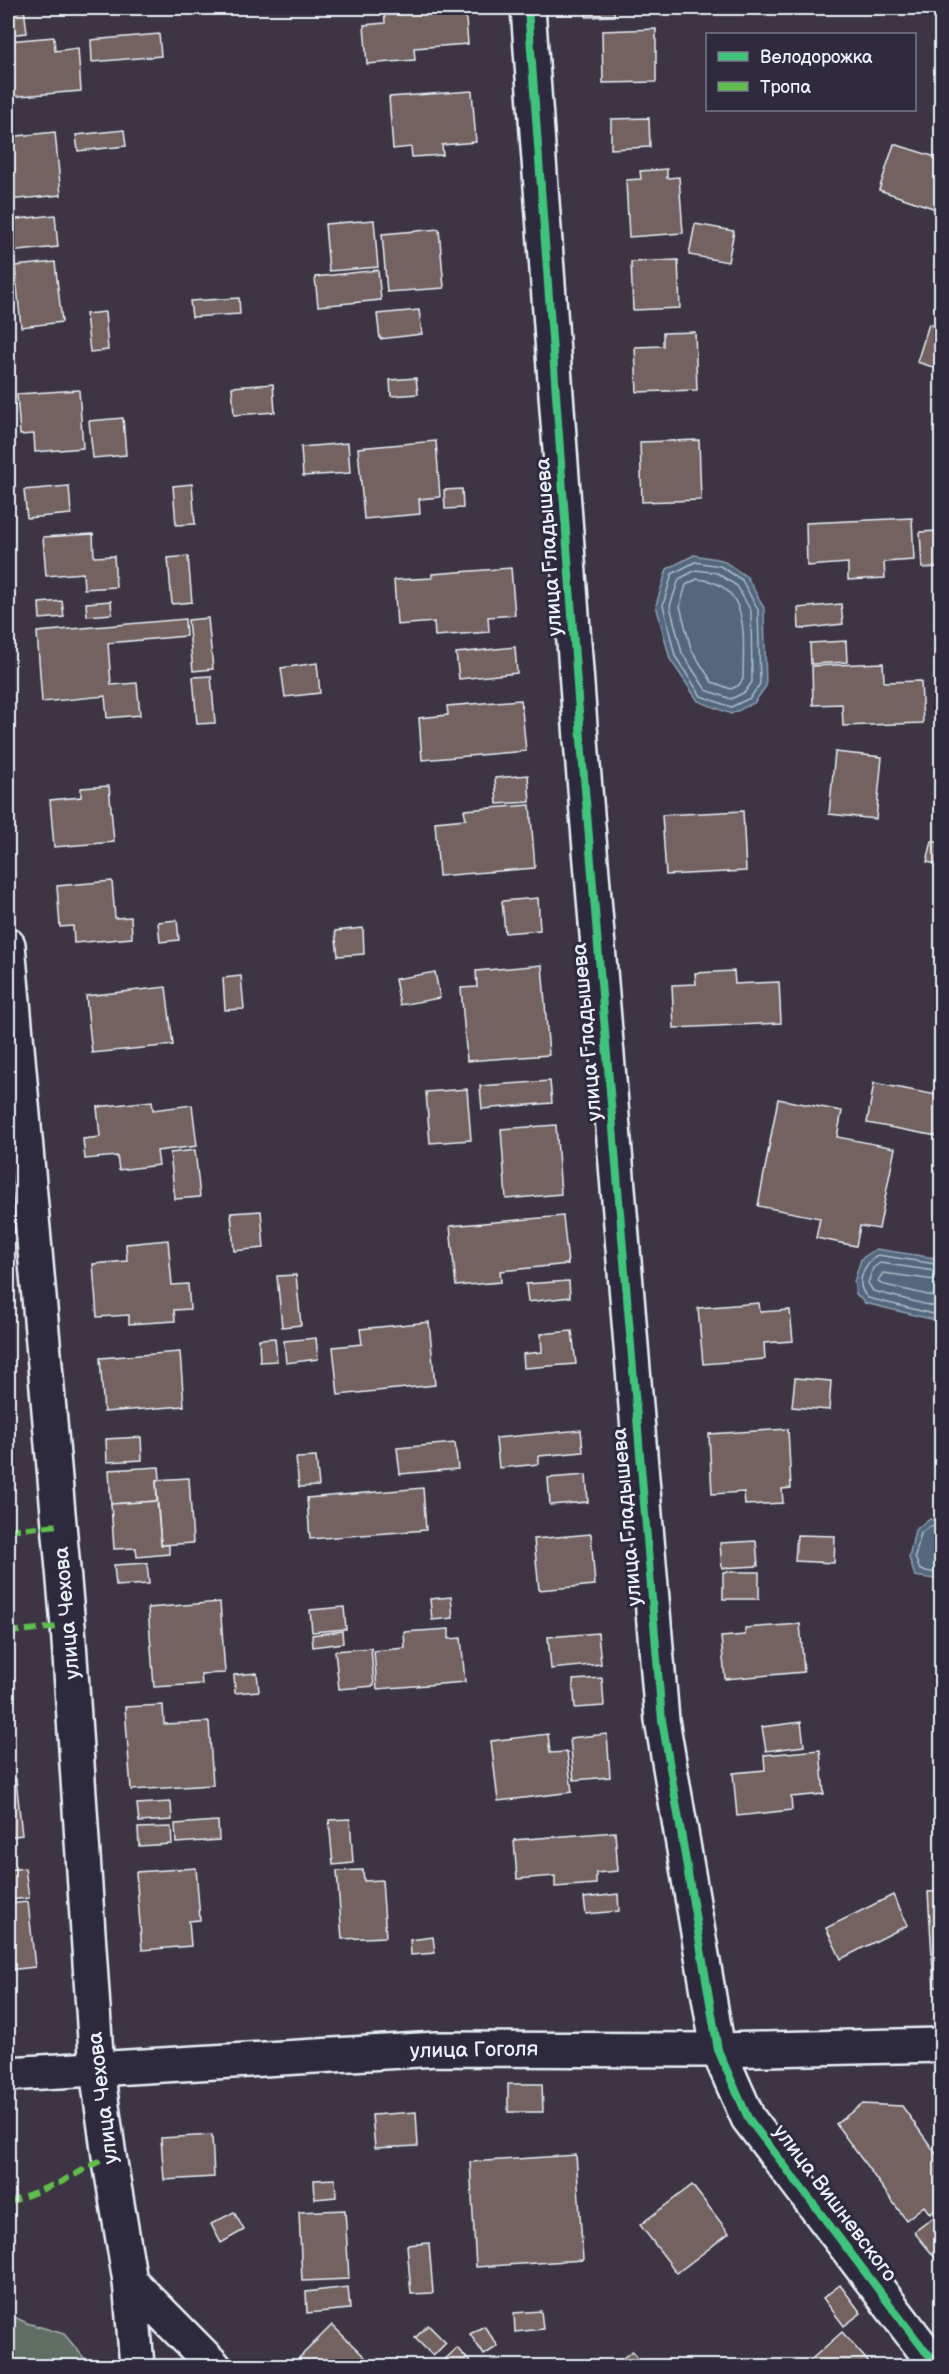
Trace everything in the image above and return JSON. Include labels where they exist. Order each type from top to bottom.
[{"type":"street","name":"улица Гладышева","points":[[528,8],[583,765],[662,1720],[718,2050]]},
{"type":"street","name":"улица Чехова","points":[[8,945],[68,1626],[98,2070],[130,2281],[137,2367]]},
{"type":"street","name":"улица Гоголя","points":[[8,2074],[437,2049],[718,2050],[942,2045]]},
{"type":"street","name":"улица Вишневского","points":[[718,2050],[748,2118],[926,2351],[941,2367]]},
{"type":"street","points":[[130,2281],[214,2367]]},
{"type":"green space","points":[[8,2314],[27,2323],[64,2334],[91,2366],[8,2366]]},
{"type":"water","points":[[694,555],[722,560],[747,577],[764,608],[766,686],[754,703],[731,714],[698,701],[670,659],[656,605],[667,569]]},
{"type":"water","points":[[876,1249],[941,1259],[941,1317],[935,1320],[865,1303],[856,1294],[854,1282],[861,1259]]},
{"type":"water","points":[[930,1519],[941,1522],[941,1580],[915,1576],[909,1558],[915,1530]]},
{"type":"building","points":[[24,8],[27,33],[8,35],[8,10]]},
{"type":"building","points":[[384,8],[465,8],[468,44],[414,48],[415,60],[367,64],[364,25],[385,23]]},
{"type":"building","points":[[586,8],[614,8],[614,16],[586,17]]},
{"type":"building","points":[[656,29],[656,82],[603,83],[602,31]]},
{"type":"building","points":[[159,34],[161,56],[92,62],[91,40]]},
{"type":"building","points":[[54,37],[55,51],[78,48],[81,91],[8,97],[8,41]]},
{"type":"building","points":[[472,91],[476,142],[442,145],[443,155],[412,157],[411,147],[393,149],[389,97]]},
{"type":"building","points":[[649,118],[650,147],[611,149],[611,119]]},
{"type":"building","points":[[124,130],[126,146],[78,151],[76,135]]},
{"type":"building","points":[[55,132],[61,195],[8,200],[8,137]]},
{"type":"building","points":[[894,144],[942,159],[942,202],[939,210],[879,190]]},
{"type":"building","points":[[667,169],[667,178],[679,177],[683,233],[629,237],[626,180],[641,179],[640,171]]},
{"type":"building","points":[[55,215],[58,247],[8,252],[8,220]]},
{"type":"building","points":[[374,220],[378,267],[329,271],[325,224]]},
{"type":"building","points":[[695,224],[734,231],[728,262],[689,255]]},
{"type":"building","points":[[439,229],[444,288],[387,292],[382,234]]},
{"type":"building","points":[[678,260],[680,308],[633,310],[631,262]]},
{"type":"building","points":[[55,262],[62,322],[21,327],[15,266]]},
{"type":"building","points":[[378,270],[381,300],[318,306],[315,277]]},
{"type":"building","points":[[239,298],[240,314],[192,317],[190,301]]},
{"type":"building","points":[[419,310],[422,334],[380,339],[377,314]]},
{"type":"building","points":[[105,312],[108,350],[90,352],[86,314]]},
{"type":"building","points":[[929,324],[942,328],[942,370],[917,362]]},
{"type":"building","points":[[695,332],[697,390],[637,392],[635,347],[663,346],[663,333]]},
{"type":"building","points":[[416,378],[418,394],[391,396],[390,380]]},
{"type":"building","points":[[273,384],[275,412],[234,415],[232,387]]},
{"type":"building","points":[[79,390],[83,448],[35,452],[34,434],[20,435],[17,394]]},
{"type":"building","points":[[123,418],[126,455],[93,458],[89,421]]},
{"type":"building","points":[[699,440],[701,500],[642,502],[640,442]]},
{"type":"building","points":[[436,441],[440,497],[419,499],[420,514],[364,519],[358,448]]},
{"type":"building","points":[[348,443],[350,473],[303,476],[301,447]]},
{"type":"building","points":[[192,484],[195,524],[176,525],[173,486]]},
{"type":"building","points":[[69,486],[71,514],[27,518],[24,490]]},
{"type":"building","points":[[462,489],[463,508],[445,509],[444,490]]},
{"type":"building","points":[[912,518],[914,560],[884,562],[885,578],[848,580],[848,563],[807,566],[806,523]]},
{"type":"building","points":[[938,531],[940,567],[922,568],[920,532]]},
{"type":"building","points":[[93,534],[94,557],[114,556],[116,587],[84,589],[83,573],[46,576],[43,537]]},
{"type":"building","points":[[188,556],[192,602],[172,604],[168,558]]},
{"type":"building","points":[[511,568],[515,615],[488,617],[489,632],[435,636],[434,622],[397,625],[394,580],[432,578],[432,574]]},
{"type":"building","points":[[62,601],[64,617],[40,619],[39,603]]},
{"type":"building","points":[[111,601],[112,614],[87,616],[86,603]]},
{"type":"building","points":[[841,604],[843,624],[799,629],[798,608]]},
{"type":"building","points":[[208,618],[213,669],[193,671],[188,620]]},
{"type":"building","points":[[185,619],[186,636],[108,643],[111,685],[137,683],[140,715],[107,718],[105,696],[42,702],[37,632]]},
{"type":"building","points":[[846,641],[847,662],[811,664],[810,643]]},
{"type":"building","points":[[515,647],[517,673],[459,679],[456,653]]},
{"type":"building","points":[[317,663],[320,693],[285,697],[281,668]]},
{"type":"building","points":[[883,663],[884,682],[921,681],[923,723],[843,726],[842,704],[813,705],[812,666]]},
{"type":"building","points":[[211,676],[215,723],[197,724],[193,677]]},
{"type":"building","points":[[521,700],[526,751],[422,760],[419,718],[448,715],[447,706]]},
{"type":"building","points":[[835,752],[882,757],[876,819],[829,814]]},
{"type":"building","points":[[528,775],[530,802],[497,804],[495,778]]},
{"type":"building","points":[[109,786],[114,842],[54,847],[50,800],[81,797],[81,788]]},
{"type":"building","points":[[530,805],[535,868],[439,876],[435,822],[466,819],[464,810]]},
{"type":"building","points":[[743,811],[746,871],[666,875],[662,815]]},
{"type":"building","points":[[932,841],[942,843],[942,865],[927,862]]},
{"type":"building","points":[[112,881],[115,918],[131,917],[132,938],[74,943],[73,926],[60,927],[57,886]]},
{"type":"building","points":[[538,898],[540,930],[505,933],[502,901]]},
{"type":"building","points":[[177,920],[179,940],[160,942],[158,922]]},
{"type":"building","points":[[363,928],[364,954],[338,956],[335,931]]},
{"type":"building","points":[[542,965],[549,1055],[467,1061],[461,988],[477,987],[476,971]]},
{"type":"building","points":[[734,971],[735,984],[779,982],[781,1023],[674,1028],[672,985],[696,984],[695,973]]},
{"type":"building","points":[[435,972],[440,998],[400,1005],[395,979]]},
{"type":"building","points":[[241,976],[244,1009],[225,1010],[223,978]]},
{"type":"building","points":[[166,987],[173,1045],[92,1053],[86,996]]},
{"type":"building","points":[[550,1081],[552,1103],[482,1109],[480,1086]]},
{"type":"building","points":[[874,1083],[942,1096],[942,1137],[867,1123]]},
{"type":"building","points":[[467,1089],[471,1140],[430,1143],[426,1092]]},
{"type":"building","points":[[778,1099],[842,1111],[837,1137],[895,1148],[879,1229],[860,1226],[856,1246],[816,1238],[820,1218],[758,1206]]},
{"type":"building","points":[[152,1101],[153,1110],[192,1105],[197,1146],[157,1151],[159,1165],[119,1170],[117,1156],[85,1159],[83,1139],[100,1137],[97,1107]]},
{"type":"building","points":[[556,1125],[561,1194],[506,1199],[501,1129]]},
{"type":"building","points":[[195,1150],[200,1197],[175,1199],[170,1153]]},
{"type":"building","points":[[261,1211],[264,1248],[234,1251],[231,1213]]},
{"type":"building","points":[[563,1216],[568,1264],[500,1271],[501,1282],[456,1286],[450,1226]]},
{"type":"building","points":[[168,1240],[172,1285],[188,1284],[190,1309],[174,1310],[175,1321],[129,1324],[129,1315],[97,1317],[93,1264],[127,1261],[126,1244]]},
{"type":"building","points":[[296,1275],[301,1325],[282,1327],[277,1276]]},
{"type":"building","points":[[569,1281],[570,1297],[528,1302],[526,1284]]},
{"type":"building","points":[[759,1303],[760,1312],[790,1310],[793,1341],[764,1343],[765,1359],[703,1364],[698,1308]]},
{"type":"building","points":[[429,1322],[435,1385],[338,1395],[333,1347],[362,1344],[360,1329]]},
{"type":"building","points":[[572,1331],[576,1364],[524,1368],[523,1354],[542,1352],[541,1334]]},
{"type":"building","points":[[275,1338],[277,1361],[260,1362],[259,1339]]},
{"type":"building","points":[[316,1338],[318,1359],[286,1363],[284,1341]]},
{"type":"building","points":[[180,1352],[184,1406],[104,1412],[100,1358]]},
{"type":"building","points":[[795,1378],[831,1381],[829,1410],[792,1407]]},
{"type":"building","points":[[788,1429],[791,1488],[782,1489],[783,1503],[745,1505],[744,1492],[712,1494],[709,1434]]},
{"type":"building","points":[[581,1430],[583,1452],[539,1456],[539,1464],[499,1468],[496,1438]]},
{"type":"building","points":[[141,1437],[142,1460],[107,1462],[106,1439]]},
{"type":"building","points":[[455,1443],[458,1469],[400,1474],[397,1448]]},
{"type":"building","points":[[316,1457],[319,1486],[299,1487],[296,1458]]},
{"type":"building","points":[[159,1467],[160,1479],[156,1480],[157,1501],[111,1504],[109,1470]]},
{"type":"building","points":[[586,1475],[588,1502],[550,1505],[548,1478]]},
{"type":"building","points":[[189,1478],[193,1543],[161,1545],[156,1480]]},
{"type":"building","points":[[423,1488],[426,1530],[310,1539],[307,1498]]},
{"type":"building","points":[[157,1501],[161,1545],[169,1545],[169,1554],[137,1557],[136,1548],[114,1549],[111,1504]]},
{"type":"building","points":[[591,1534],[595,1585],[539,1590],[534,1539]]},
{"type":"building","points":[[797,1535],[835,1536],[834,1563],[795,1561]]},
{"type":"building","points":[[756,1541],[758,1566],[722,1568],[720,1543]]},
{"type":"building","points":[[147,1563],[149,1584],[116,1586],[114,1565]]},
{"type":"building","points":[[723,1572],[759,1572],[759,1599],[723,1599]]},
{"type":"building","points":[[451,1597],[453,1618],[432,1620],[430,1599]]},
{"type":"building","points":[[220,1602],[225,1673],[201,1674],[202,1684],[154,1687],[148,1608]]},
{"type":"building","points":[[344,1607],[346,1629],[312,1632],[310,1610]]},
{"type":"building","points":[[800,1624],[804,1672],[725,1679],[721,1637],[745,1635],[745,1628]]},
{"type":"building","points":[[449,1629],[449,1639],[461,1638],[465,1682],[377,1689],[374,1651],[405,1648],[404,1632]]},
{"type":"building","points":[[342,1631],[343,1643],[313,1647],[312,1635]]},
{"type":"building","points":[[598,1633],[601,1664],[551,1669],[548,1637]]},
{"type":"building","points":[[371,1648],[374,1686],[339,1689],[335,1651]]},
{"type":"building","points":[[257,1673],[259,1691],[235,1693],[234,1675]]},
{"type":"building","points":[[602,1678],[604,1706],[575,1708],[573,1680]]},
{"type":"building","points":[[163,1705],[164,1724],[209,1722],[213,1785],[131,1790],[125,1707]]},
{"type":"building","points":[[801,1722],[804,1746],[766,1751],[762,1727]]},
{"type":"building","points":[[548,1734],[550,1753],[567,1752],[572,1792],[498,1801],[491,1741]]},
{"type":"building","points":[[607,1734],[610,1777],[574,1780],[570,1738]]},
{"type":"building","points":[[820,1750],[824,1794],[791,1797],[792,1810],[737,1816],[733,1773],[765,1770],[764,1755]]},
{"type":"building","points":[[16,1779],[22,1835],[8,1837],[8,1780]]},
{"type":"building","points":[[171,1802],[172,1820],[139,1822],[137,1804]]},
{"type":"building","points":[[350,1819],[353,1863],[333,1865],[329,1820]]},
{"type":"building","points":[[218,1821],[219,1840],[176,1843],[175,1824]]},
{"type":"building","points":[[171,1827],[172,1844],[139,1846],[138,1828]]},
{"type":"building","points":[[615,1832],[618,1871],[596,1873],[596,1884],[555,1887],[555,1876],[517,1879],[514,1840]]},
{"type":"building","points":[[25,1868],[29,1898],[8,1900],[8,1870]]},
{"type":"building","points":[[196,1868],[200,1920],[189,1921],[191,1946],[142,1950],[136,1872]]},
{"type":"building","points":[[363,1870],[364,1881],[382,1880],[386,1937],[342,1939],[337,1871]]},
{"type":"building","points":[[942,1891],[942,1987],[934,1987],[928,1892]]},
{"type":"building","points":[[618,1894],[619,1911],[586,1914],[584,1898]]},
{"type":"building","points":[[893,1895],[908,1925],[841,1959],[826,1928]]},
{"type":"building","points":[[28,1902],[35,1967],[8,1970],[8,1904]]},
{"type":"building","points":[[433,1937],[435,1953],[411,1955],[410,1940]]},
{"type":"building","points":[[508,2084],[542,2084],[543,2112],[508,2112]]},
{"type":"building","points":[[862,2104],[902,2106],[942,2162],[942,2205],[930,2214],[924,2206],[906,2220],[836,2124]]},
{"type":"building","points":[[416,2112],[418,2146],[375,2148],[372,2115]]},
{"type":"building","points":[[212,2135],[214,2177],[164,2180],[161,2138]]},
{"type":"building","points":[[576,2155],[583,2260],[476,2267],[470,2162]]},
{"type":"building","points":[[335,2179],[336,2197],[315,2199],[314,2180]]},
{"type":"building","points":[[692,2185],[729,2233],[677,2273],[640,2225]]},
{"type":"building","points":[[345,2210],[349,2279],[302,2281],[299,2212]]},
{"type":"building","points":[[942,2211],[942,2266],[914,2232]]},
{"type":"building","points":[[234,2212],[244,2230],[221,2243],[211,2224]]},
{"type":"building","points":[[429,2243],[433,2293],[411,2294],[407,2245]]},
{"type":"building","points":[[840,2285],[861,2313],[844,2326],[823,2298]]},
{"type":"building","points":[[348,2287],[350,2309],[307,2313],[306,2292]]},
{"type":"building","points":[[541,2311],[543,2329],[515,2332],[514,2313]]},
{"type":"building","points":[[332,2325],[374,2366],[303,2366],[297,2360]]},
{"type":"building","points":[[428,2325],[446,2343],[433,2356],[415,2338]]},
{"type":"building","points":[[484,2326],[498,2346],[484,2355],[470,2334]]},
{"type":"building","points":[[842,2332],[872,2366],[804,2366]]},
{"type":"building","points":[[457,2348],[472,2366],[438,2366]]},
{"type":"building","points":[[632,2351],[644,2366],[613,2366]]},
{"type":"marked path","points":[[8,1530],[59,1525]]},
{"type":"marked path","points":[[8,1632],[68,1626]]},
{"type":"marked path","points":[[8,2203],[61,2182],[109,2156]]},
{"type":"cycle path","points":[[528,8],[582,753],[662,1720],[718,2050],[748,2118],[925,2351],[941,2366]]}]
